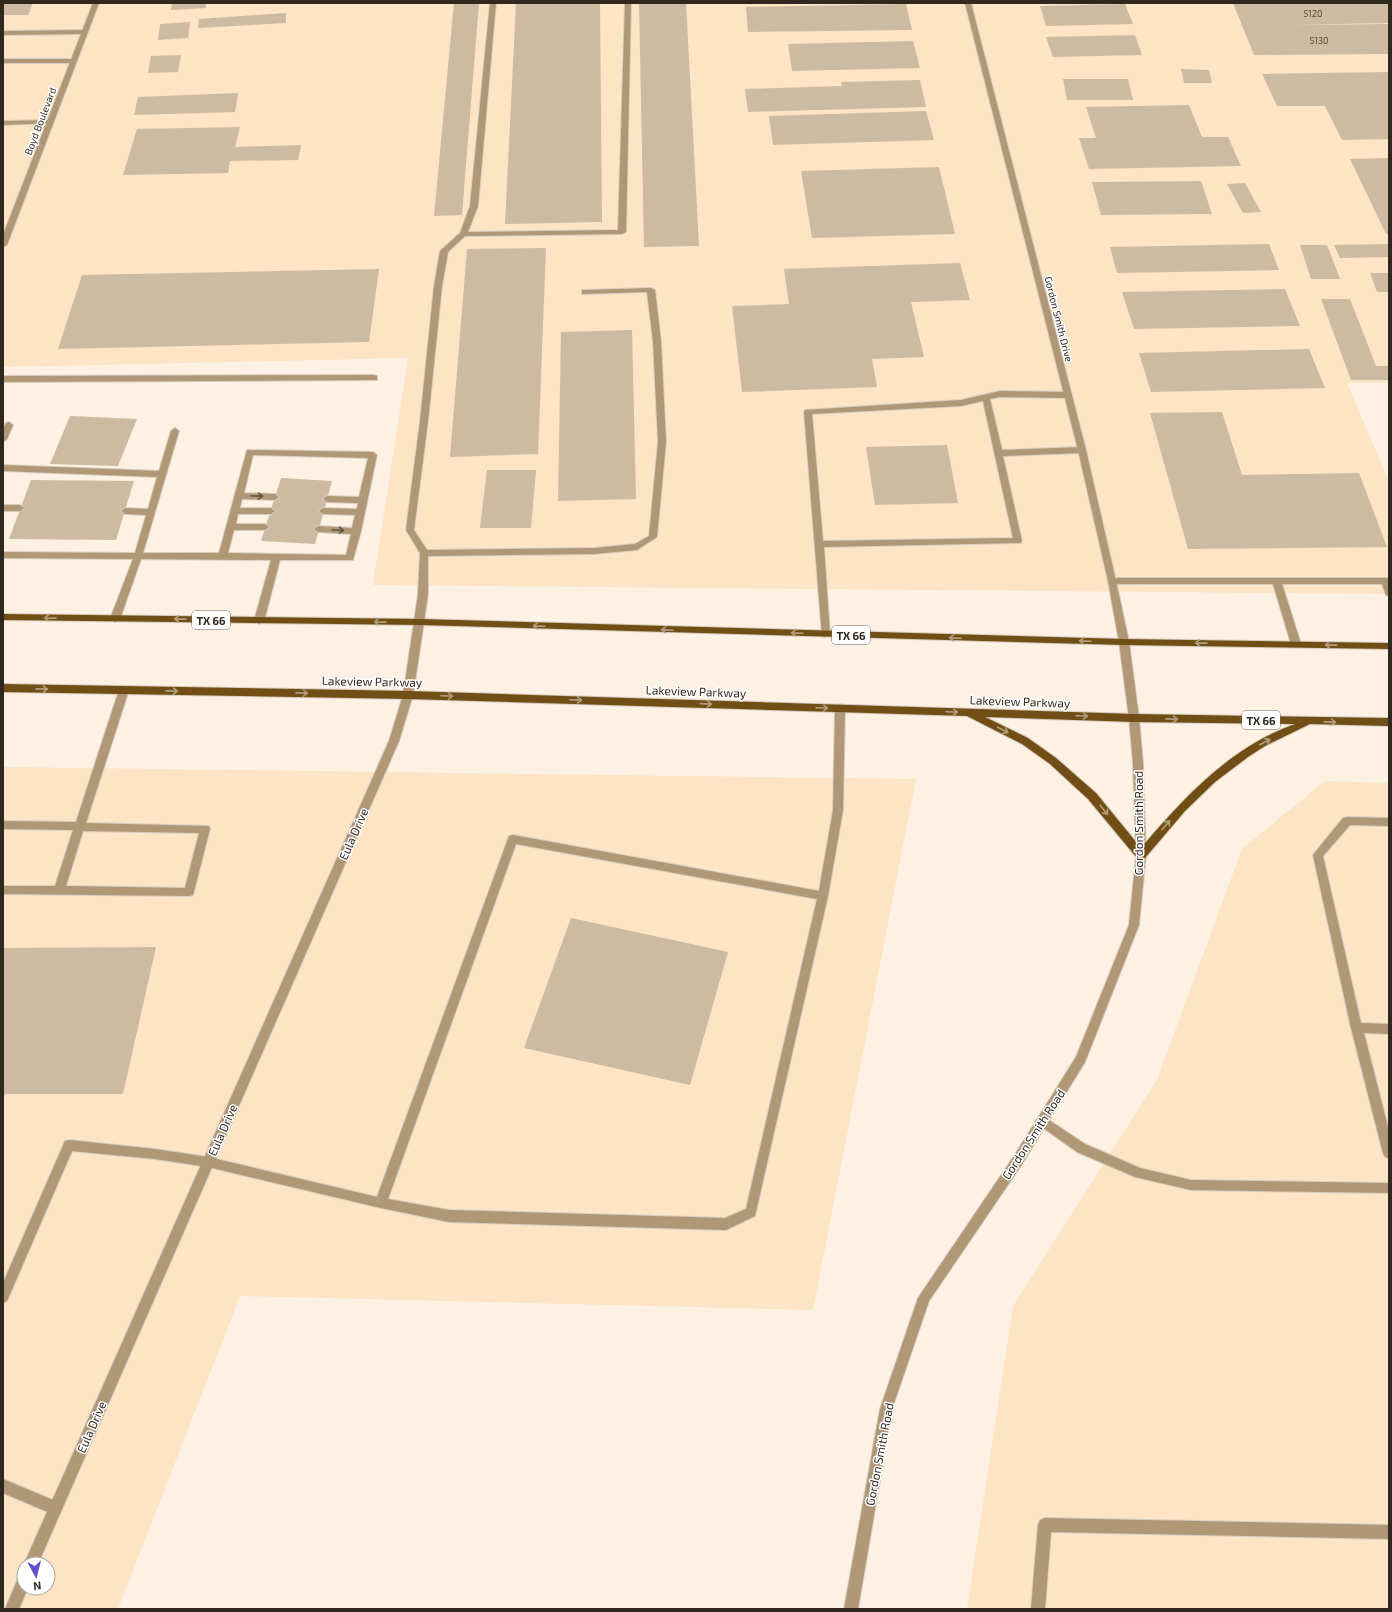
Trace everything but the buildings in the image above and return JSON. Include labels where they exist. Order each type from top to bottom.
[{"type":"main road","name":"TX 66","points":[[3,617],[419,622],[1124,642],[1389,646]]},
{"type":"main road","name":"Lakeview Parkway","points":[[3,688],[408,695],[1134,718],[1310,722],[1389,722]]},
{"type":"main road","points":[[968,712],[1025,741],[1053,761],[1092,796],[1141,855],[1184,805],[1229,765],[1262,743],[1310,722]]},
{"type":"street","name":"Boyd Boulevard","points":[[3,245],[96,3]]},
{"type":"street","points":[[493,3],[474,206],[463,234],[444,251],[438,286],[424,421],[410,530],[424,553],[594,551],[637,547],[653,537],[662,442],[657,341],[651,290],[585,292]]},
{"type":"street","points":[[463,234],[622,232],[628,3]]},
{"type":"street","name":"Gordon Smith Drive","points":[[968,3],[1082,450],[1112,581],[1124,642]]},
{"type":"street","points":[[3,33],[85,32]]},
{"type":"street","points":[[3,61],[74,61]]},
{"type":"street","points":[[3,123],[51,122]]},
{"type":"street","points":[[3,379],[374,378]]},
{"type":"street","points":[[825,634],[808,412],[961,403],[1000,394],[1068,394]]},
{"type":"street","points":[[818,544],[1018,541],[986,398]]},
{"type":"street","points":[[3,439],[9,425]]},
{"type":"street","points":[[115,619],[138,556],[175,431]]},
{"type":"street","points":[[998,453],[1082,450]]},
{"type":"street","points":[[3,555],[350,558],[373,455],[250,452],[223,556]]},
{"type":"street","points":[[3,468],[162,474]]},
{"type":"street","points":[[239,496],[275,497]]},
{"type":"street","points":[[327,498],[363,500]]},
{"type":"street","points":[[3,508],[20,508]]},
{"type":"street","points":[[235,510],[271,511]]},
{"type":"street","points":[[125,511],[151,512]]},
{"type":"street","points":[[323,511],[361,512]]},
{"type":"street","points":[[231,527],[265,527]]},
{"type":"street","points":[[318,530],[357,531]]},
{"type":"street","name":"Eula Drive","points":[[34,1556],[394,741],[408,695],[423,594],[424,553]]},
{"type":"street","points":[[259,621],[276,558]]},
{"type":"street","points":[[1112,581],[1387,581],[1389,593]]},
{"type":"street","points":[[1277,581],[1296,644]]},
{"type":"street","name":"Gordon Smith Road","points":[[851,1609],[886,1408],[924,1298],[1043,1122],[1081,1058],[1134,925],[1141,855],[1138,763],[1124,642]]},
{"type":"street","points":[[59,890],[124,690]]},
{"type":"street","points":[[3,1297],[69,1145],[155,1154],[208,1162],[381,1203],[449,1216],[726,1224],[751,1212],[823,896],[838,810],[840,708]]},
{"type":"street","points":[[1389,822],[1347,821],[1318,855],[1357,1028],[1389,1153]]},
{"type":"street","points":[[3,825],[205,829],[188,892],[3,890]]},
{"type":"street","points":[[381,1203],[513,839],[823,896]]},
{"type":"street","points":[[1357,1028],[1389,1029]]},
{"type":"street","points":[[1043,1122],[1081,1148],[1139,1173],[1191,1185],[1389,1188]]},
{"type":"street","points":[[3,1486],[55,1508]]},
{"type":"street","points":[[1038,1609],[1045,1525],[1389,1532]]},
{"type":"street","points":[[12,1609],[18,1596]]},
{"type":"shaded area","points":[[3,3],[1389,3],[1389,383],[1347,383],[1389,482],[1389,594],[373,585],[408,358],[3,367]]},
{"type":"shaded area","points":[[3,767],[916,779],[813,1310],[240,1296],[118,1609],[3,1609]]},
{"type":"shaded area","points":[[1325,781],[1389,783],[1389,1609],[967,1609],[1013,1306],[1157,1080],[1242,849]]}]
